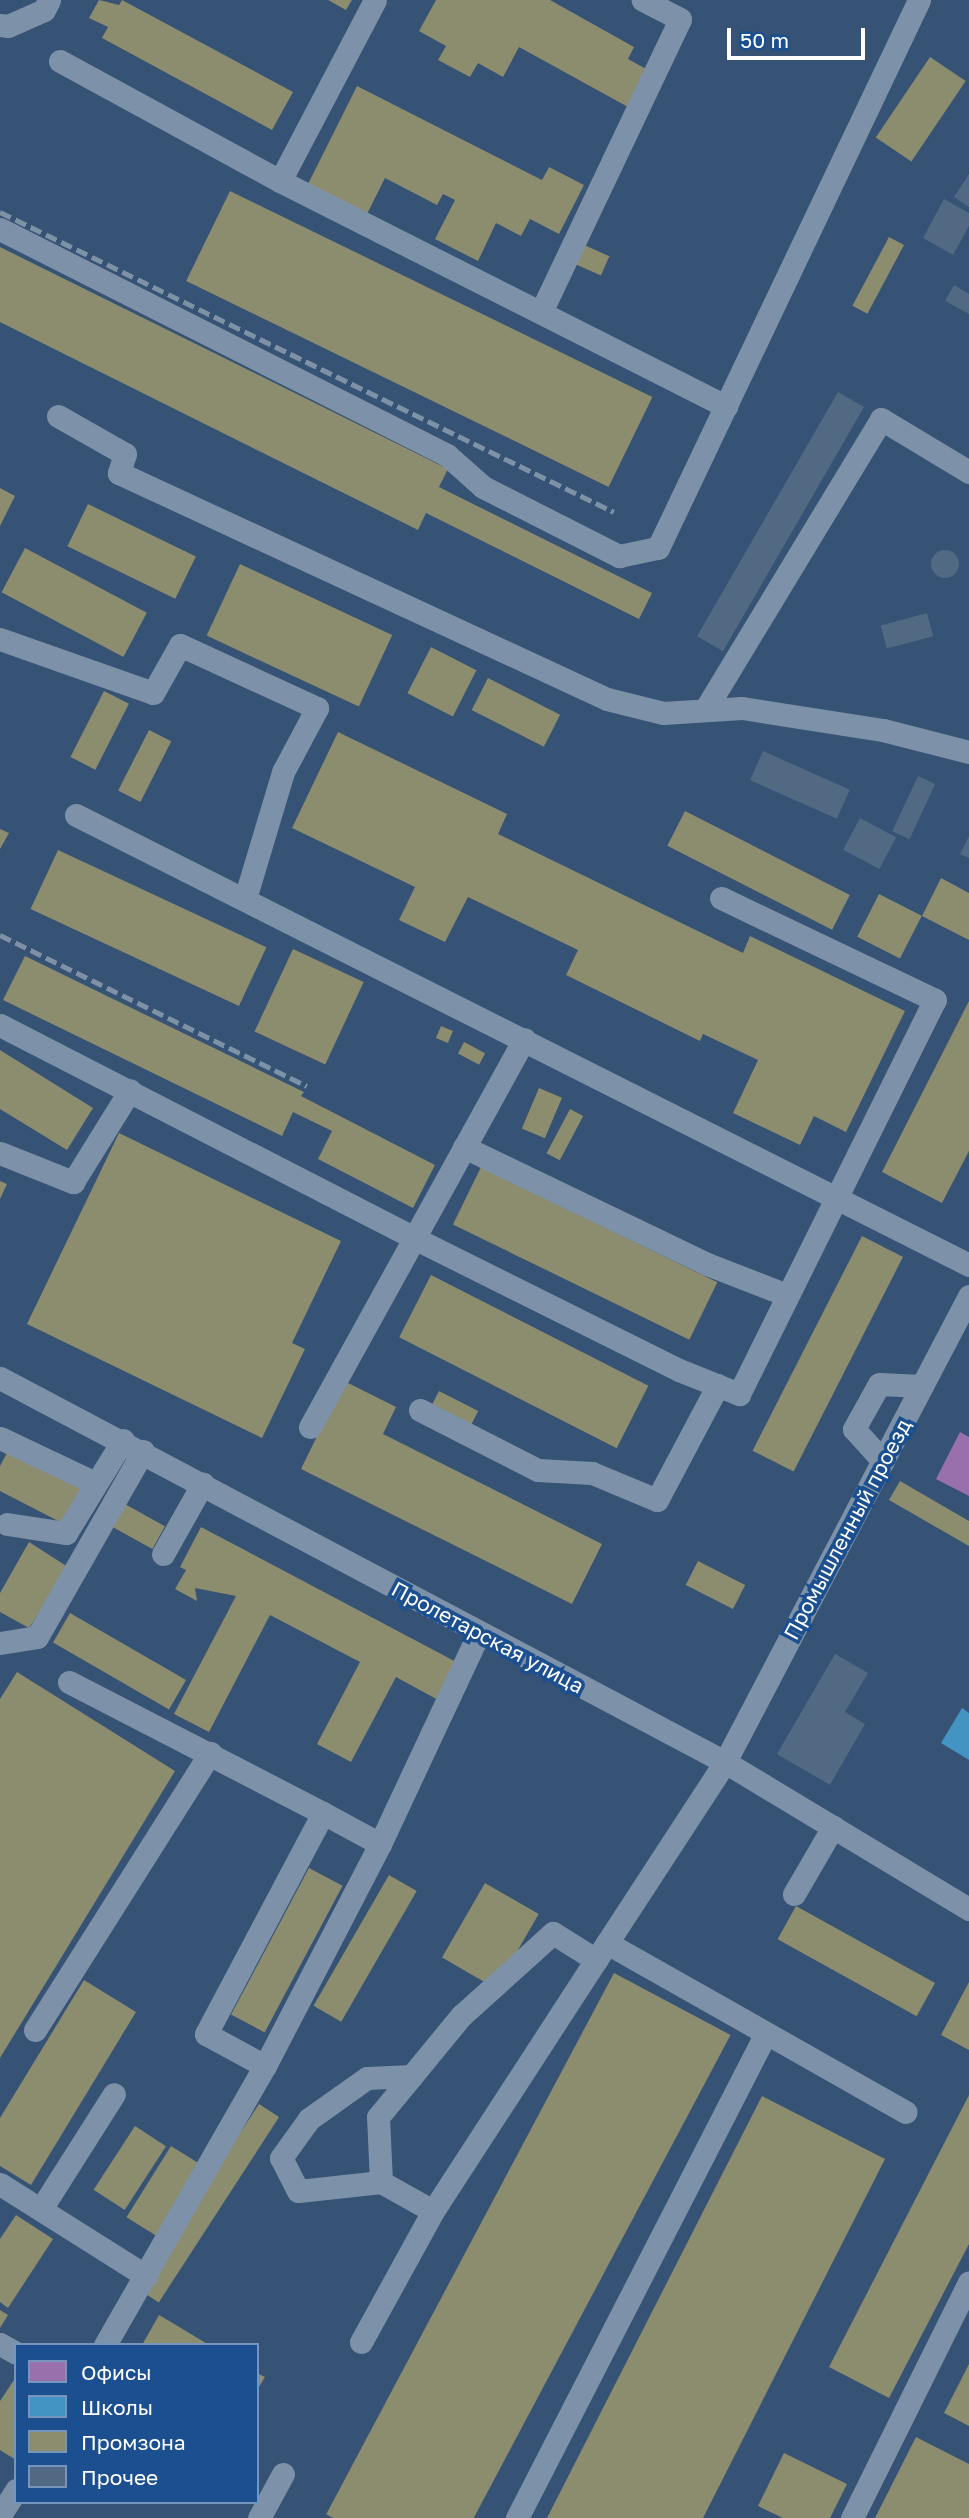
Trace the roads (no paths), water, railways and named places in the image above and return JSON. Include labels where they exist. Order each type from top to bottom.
[{"type":"street","points":[[0,25],[8,26],[44,10],[50,0]]},
{"type":"street","points":[[280,181],[375,0]]},
{"type":"street","points":[[541,312],[680,19],[643,0]]},
{"type":"street","points":[[0,229],[447,455],[483,487],[619,556],[658,548],[919,0]]},
{"type":"street","points":[[60,61],[280,181],[726,406]]},
{"type":"street","points":[[58,416],[125,454],[118,473],[607,699],[663,713],[742,708],[870,728],[969,752]]},
{"type":"street","points":[[705,710],[881,419],[969,472]]},
{"type":"street","points":[[0,639],[153,693],[180,645],[317,708],[283,772],[245,899]]},
{"type":"street","points":[[76,815],[969,1265]]},
{"type":"street","points":[[0,1025],[414,1238],[739,1394],[935,1000],[721,898]]},
{"type":"street","points":[[310,1427],[524,1039]]},
{"type":"street","points":[[0,1153],[73,1182],[130,1090]]},
{"type":"street","points":[[464,1147],[707,1264],[786,1296]]},
{"type":"street","name":"Промышленный проезд","points":[[361,2342],[433,2211],[725,1762],[969,1296]]},
{"type":"street","name":"Пролетарская улица","points":[[0,1378],[78,1416],[725,1762],[969,1909]]},
{"type":"street","points":[[883,1461],[854,1429],[879,1384],[922,1386]]},
{"type":"street","points":[[420,1410],[538,1470],[592,1473],[657,1500],[718,1385]]},
{"type":"street","points":[[0,1438],[95,1483]]},
{"type":"street","points":[[7,1524],[66,1533],[122,1440]]},
{"type":"street","points":[[1,1642],[37,1637],[143,1451]]},
{"type":"street","points":[[163,1553],[203,1483]]},
{"type":"street","points":[[106,2343],[265,2066],[380,1844],[480,1633]]},
{"type":"street","points":[[69,1682],[380,1844]]},
{"type":"street","points":[[35,2030],[210,1754]]},
{"type":"street","points":[[265,2066],[206,2034],[323,1813]]},
{"type":"street","points":[[794,1894],[833,1827]]},
{"type":"street","points":[[382,2182],[378,2117],[461,2016],[553,1933],[601,1952],[766,2033],[906,2112]]},
{"type":"street","points":[[517,2518],[766,2033]]},
{"type":"street","points":[[412,2076],[367,2078],[309,2119],[281,2158],[298,2191],[382,2182],[433,2211]]},
{"type":"street","points":[[41,2209],[114,2094]]},
{"type":"street","points":[[0,2184],[146,2276]]},
{"type":"street","points":[[852,2518],[969,2282]]},
{"type":"street","points":[[259,2518],[284,2474]]},
{"type":"street","points":[[0,2515],[14,2493]]},
{"type":"railway","points":[[0,212],[614,512]]},
{"type":"railway","points":[[0,935],[307,1086]]}]
